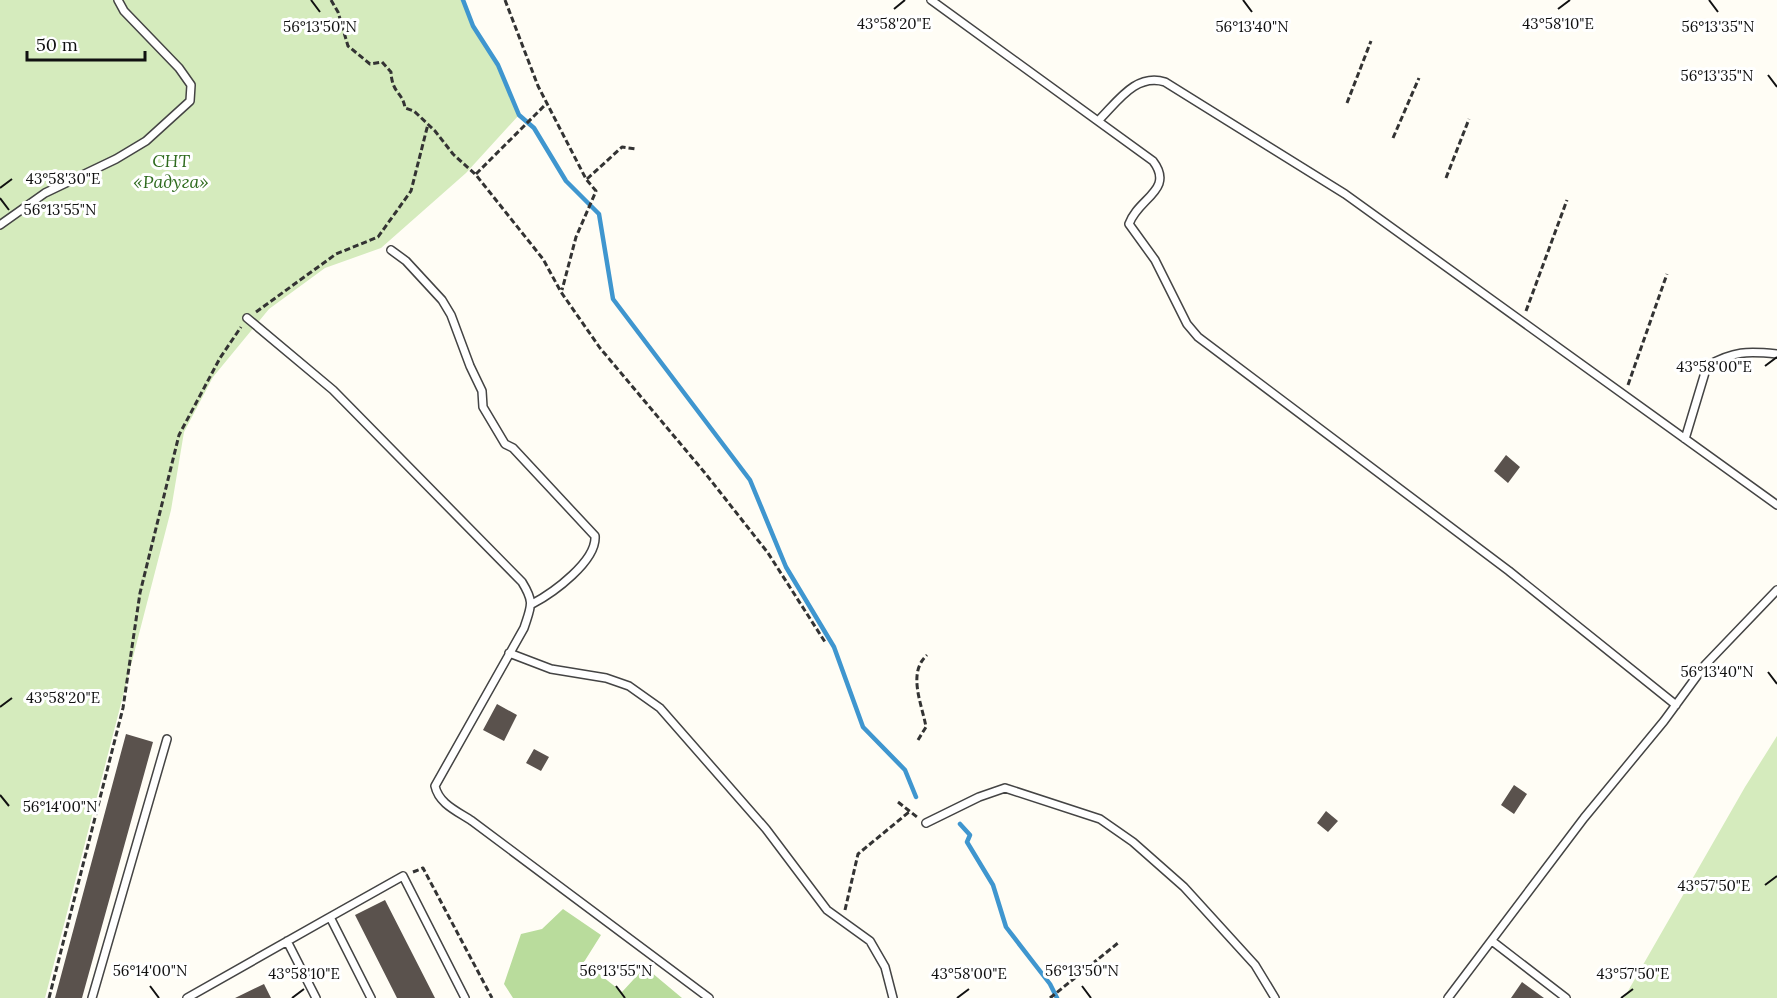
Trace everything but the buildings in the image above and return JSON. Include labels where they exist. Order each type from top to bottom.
[{"type":"lane","points":[[0,225],[45,192],[116,159],[146,141],[190,100],[191,85],[179,68],[124,11],[118,0]]},
{"type":"lane","points":[[931,0],[1058,94],[1099,120],[1153,161],[1161,171],[1162,179],[1157,189],[1133,212],[1129,224],[1155,260],[1187,324],[1198,337],[1509,571],[1676,705]]},
{"type":"lane","points":[[1099,120],[1130,88],[1153,78],[1165,81],[1345,194],[1777,506]]},
{"type":"lane","points":[[391,250],[406,261],[442,300],[451,315],[482,391],[483,407],[505,444],[513,448],[595,536],[593,552],[563,583],[532,604],[524,628],[435,786],[436,794],[444,803],[472,820],[709,998]]},
{"type":"lane","points":[[246,318],[333,390],[522,582],[532,604]]},
{"type":"lane","points":[[1685,439],[1707,366],[1728,354],[1748,351],[1777,354]]},
{"type":"lane","points":[[1448,998],[1584,818],[1676,705],[1705,665],[1777,590]]},
{"type":"lane","points":[[509,653],[551,669],[606,678],[629,686],[660,708],[766,829],[827,910],[870,941],[885,967],[893,998]]},
{"type":"lane","points":[[92,998],[167,739]]},
{"type":"lane","points":[[926,823],[979,797],[1005,789],[1100,819],[1133,842],[1184,887],[1255,965],[1275,998]]},
{"type":"lane","points":[[187,998],[403,876],[465,998]]},
{"type":"lane","points":[[330,917],[371,998]]},
{"type":"lane","points":[[287,941],[316,998]]},
{"type":"lane","points":[[1492,941],[1566,998]]},
{"type":"path","points":[[331,0],[338,12],[348,46],[370,64],[382,62],[391,72],[392,87],[404,102],[405,108],[414,111],[428,124],[453,154],[476,175],[543,259],[561,292],[600,348],[705,473],[768,553],[825,642]]},
{"type":"path","points":[[505,0],[547,104],[586,179],[596,191],[576,237],[561,292]]},
{"type":"path","points":[[1347,103],[1371,41]]},
{"type":"path","points":[[1393,138],[1419,78]]},
{"type":"path","points":[[476,175],[547,104]]},
{"type":"path","points":[[1446,178],[1469,119]]},
{"type":"path","points":[[49,998],[123,708],[140,594],[178,435],[220,357],[246,318],[336,254],[378,237],[411,191],[428,124]]},
{"type":"path","points":[[586,179],[622,147],[636,149]]},
{"type":"path","points":[[1522,321],[1567,201]]},
{"type":"path","points":[[1624,395],[1646,340],[1667,274]]},
{"type":"path","points":[[918,740],[926,728],[916,678],[919,662],[927,655]]},
{"type":"path","points":[[842,921],[858,854],[909,812],[898,802]]},
{"type":"path","points":[[403,876],[423,868],[492,998]]},
{"type":"path","points":[[1050,998],[1118,943]]},
{"type":"green space","name":"СНТ «Радуга»","points":[[0,0],[463,0],[473,26],[498,65],[519,115],[466,173],[381,248],[325,268],[269,309],[213,377],[184,432],[171,510],[45,998],[0,998]]},
{"type":"green space","points":[[1777,736],[1777,998],[1624,998],[1745,787]]},
{"type":"green space","points":[[563,909],[601,935],[584,962],[622,992],[645,967],[682,998],[513,998],[504,984],[521,934],[542,929]]},
{"type":"waterway","points":[[463,0],[473,26],[498,65],[519,115],[534,128],[566,181],[599,214],[613,299],[750,480],[786,567],[834,647],[863,727],[905,770],[916,797]]},
{"type":"waterway","points":[[960,824],[970,835],[967,842],[993,885],[1006,927],[1050,984],[1057,998]]}]
